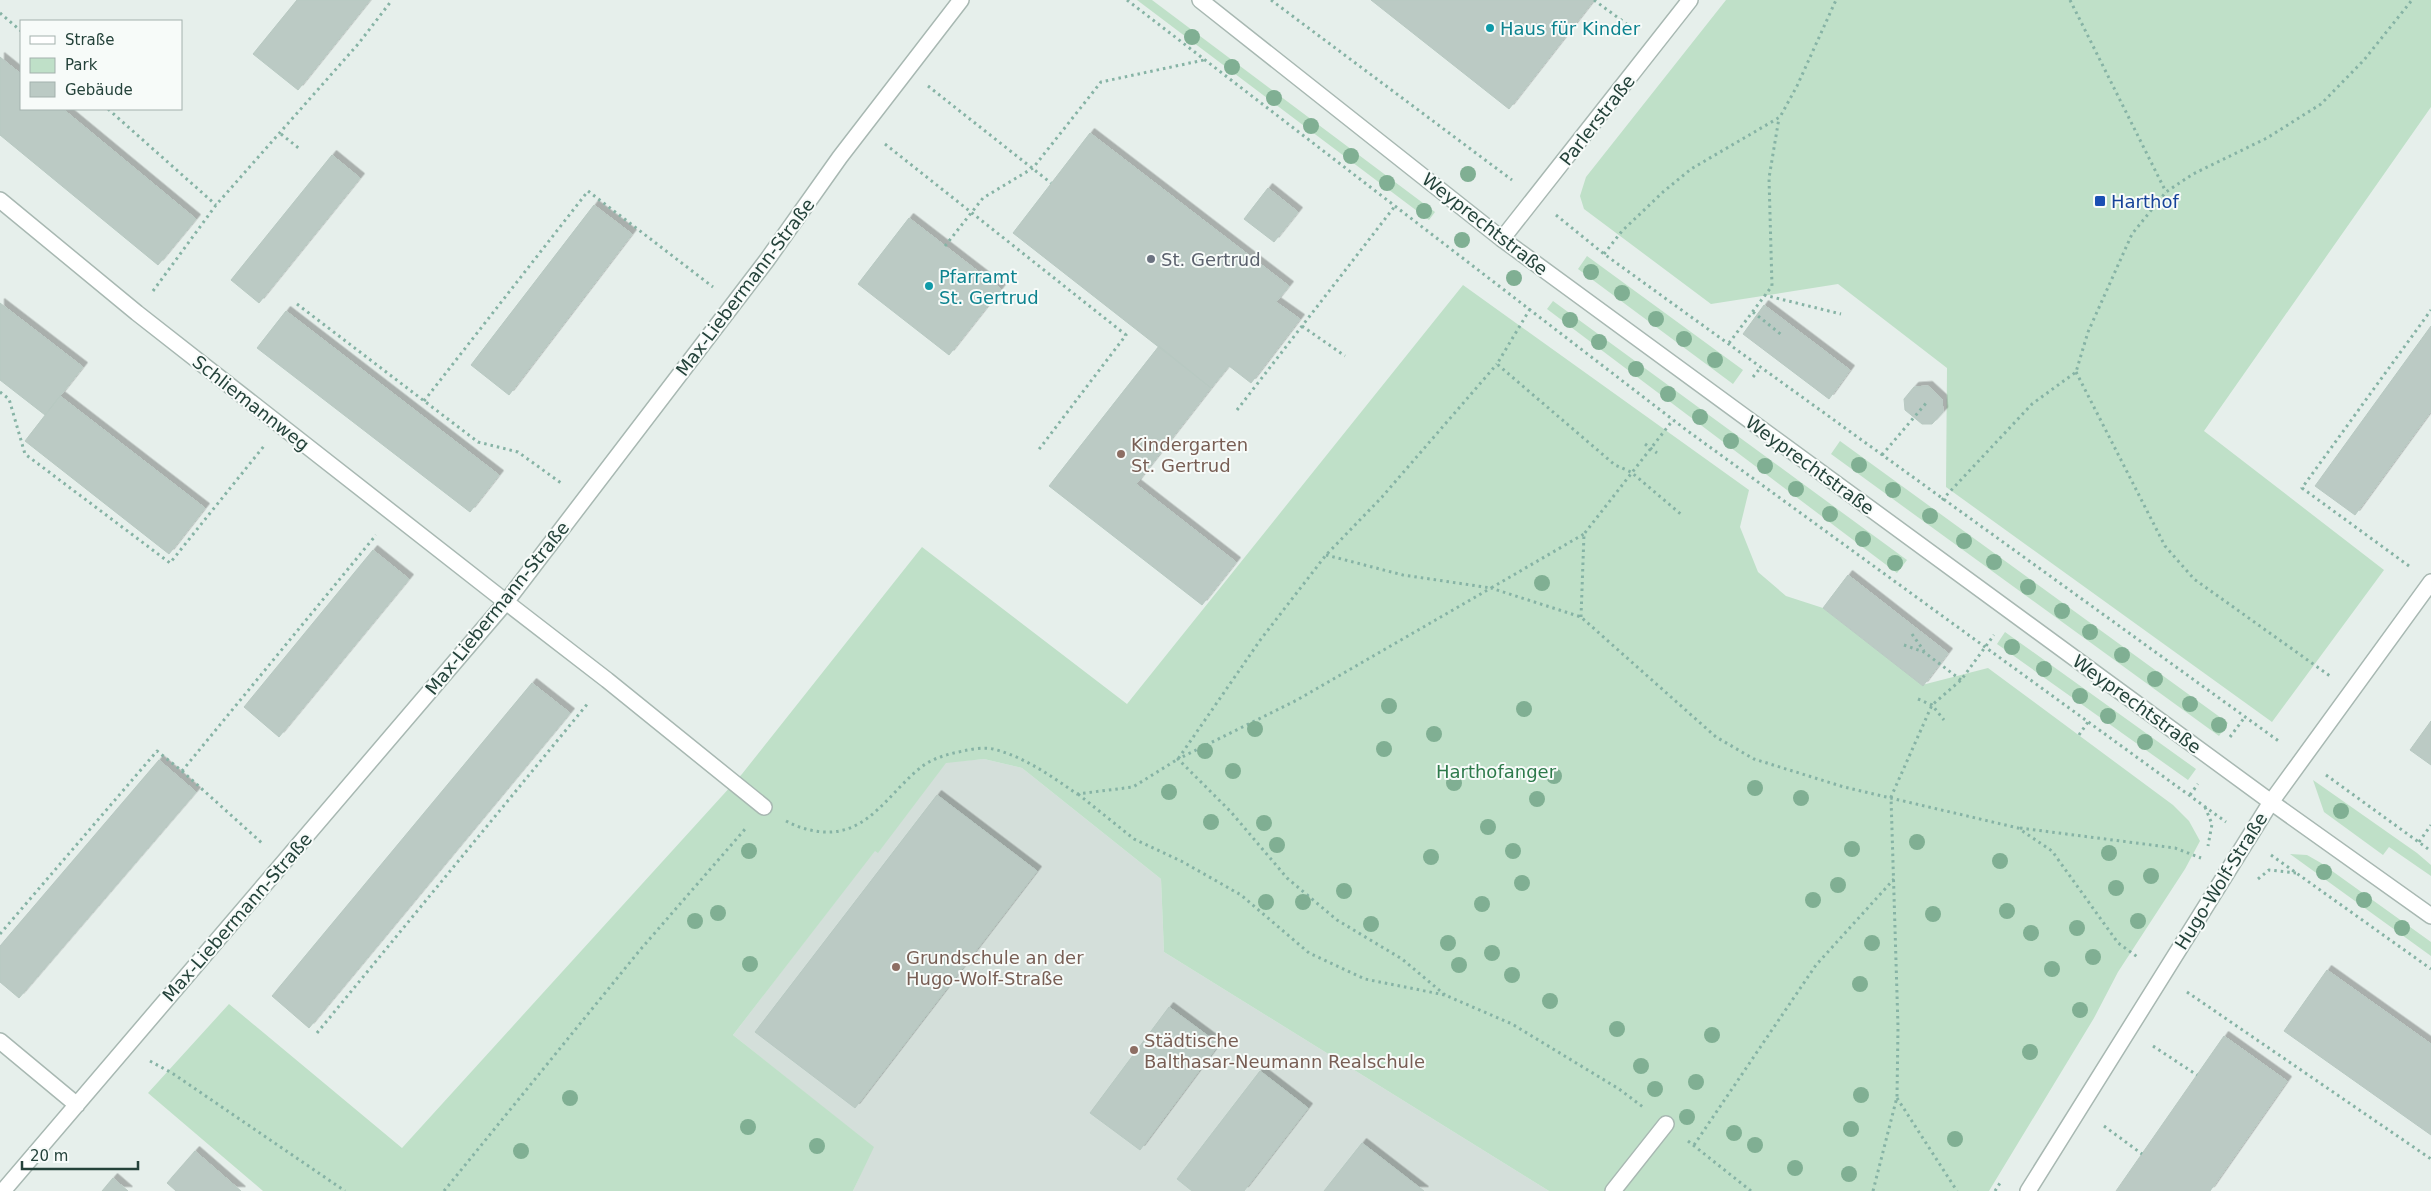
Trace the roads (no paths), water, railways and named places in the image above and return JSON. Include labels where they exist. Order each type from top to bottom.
[{"type":"street","name":"Max-Liebermann-Straße","points":[[3,1191],[506,602],[734,303],[864,126],[961,0]]},
{"type":"street","name":"Weyprechtstraße","points":[[1200,0],[1502,240],[2271,802],[2431,916]]},
{"type":"street","name":"Parlerstraße","points":[[1502,240],[1656,46],[1690,0]]},
{"type":"street","name":"Schliemannweg","points":[[0,200],[137,313],[607,680],[764,807]]},
{"type":"street","name":"Hugo-Wolf-Straße","points":[[2028,1191],[2271,802],[2431,582]]},
{"type":"street","points":[[0,1042],[77,1105]]},
{"type":"street","points":[[1612,1191],[1666,1124]]},
{"type":"place","name":"Haus für Kinder","points":[[1490,28]]},
{"type":"place","name":"Harthof","points":[[2100,201]]},
{"type":"place","name":"St. Gertrud","points":[[1151,259]]},
{"type":"place","name":"Pfarramt St. Gertrud","points":[[929,286]]},
{"type":"place","name":"Kindergarten St. Gertrud","points":[[1121,454]]},
{"type":"place","name":"Grundschule an der Hugo-Wolf-Straße","points":[[896,967]]},
{"type":"place","name":"Städtische Balthasar-Neumann Realschule","points":[[1134,1050]]},
{"type":"park label","name":"Harthofanger","points":[[1496,771]]}]
